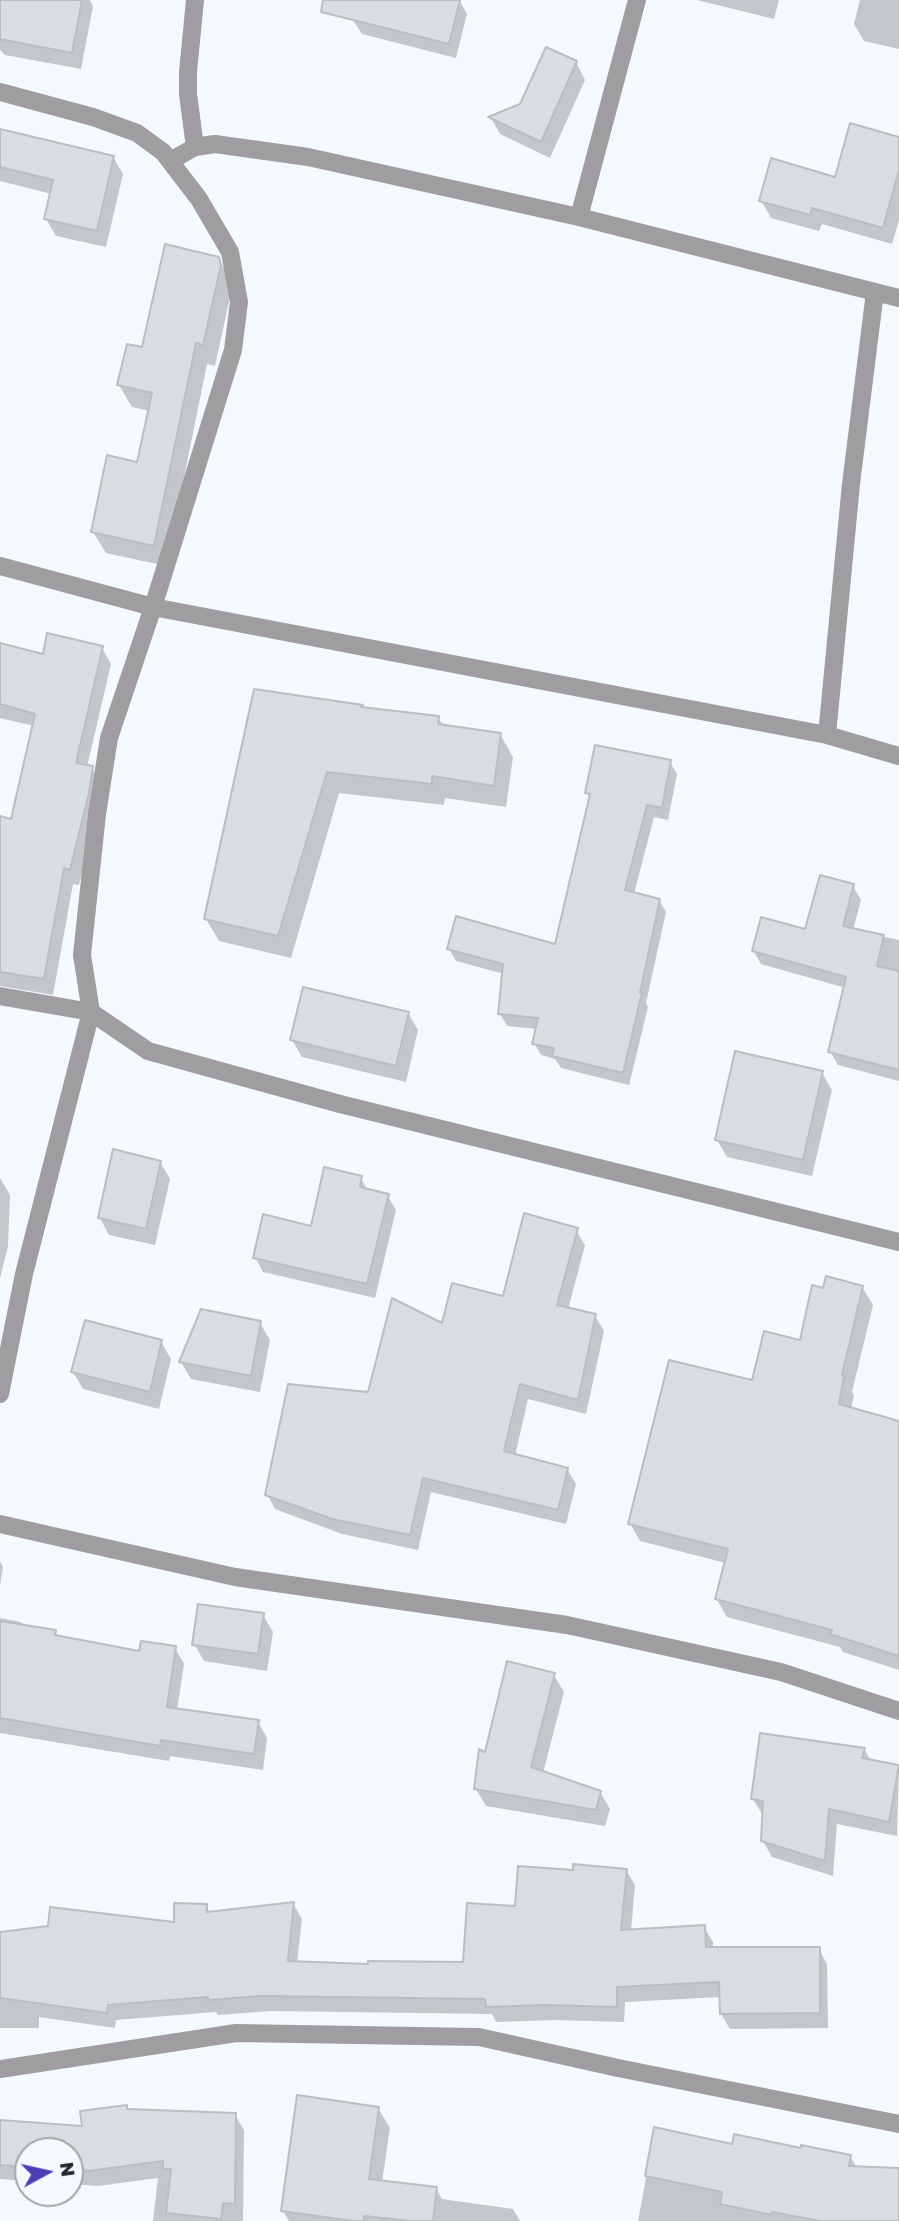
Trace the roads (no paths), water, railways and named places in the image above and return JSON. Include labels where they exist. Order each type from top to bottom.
[{"type":"street","points":[[195,0],[188,94],[195,147]]},
{"type":"street","points":[[579,217],[637,0]]},
{"type":"street","points":[[0,92],[93,117],[137,133],[163,152],[199,199],[230,252],[239,302],[233,350],[109,738],[97,814],[82,955],[91,1012],[24,1275],[0,1394]]},
{"type":"street","points":[[170,161],[195,147],[215,144],[307,157],[579,217],[899,298]]},
{"type":"street","points":[[827,735],[851,484],[875,292]]},
{"type":"street","points":[[0,566],[153,607],[827,735],[899,756]]},
{"type":"street","points":[[0,996],[91,1012],[148,1051],[353,1107],[899,1242]]},
{"type":"street","points":[[0,1524],[235,1577],[567,1625],[781,1672],[899,1711]]},
{"type":"street","points":[[0,2069],[236,2032],[479,2037],[618,2068],[899,2124]]}]
